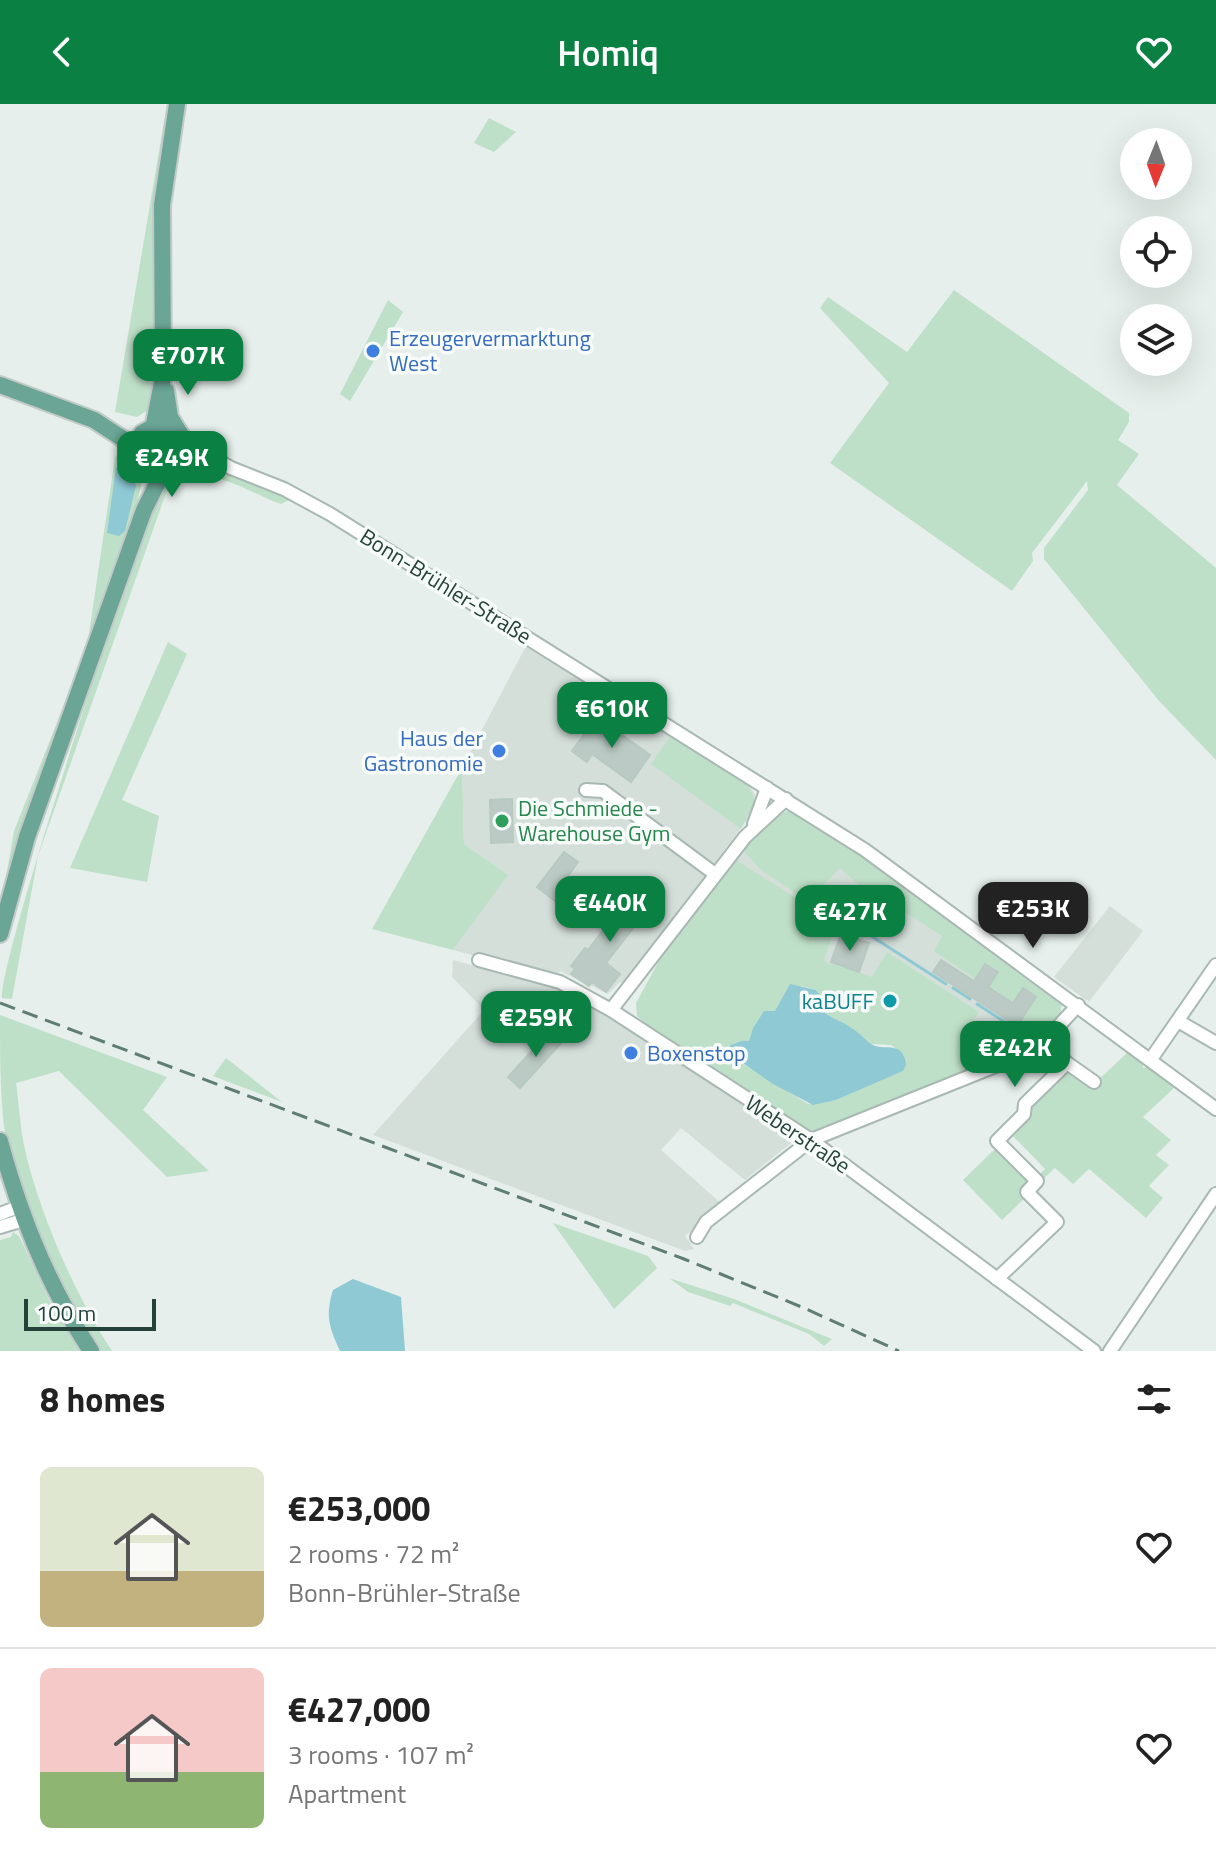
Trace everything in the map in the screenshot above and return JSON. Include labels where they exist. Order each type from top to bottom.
[{"type":"main road","points":[[0,934],[27,837],[144,510],[164,470],[180,460],[180,435],[170,417],[163,377],[162,205],[177,104]]},
{"type":"main road","points":[[137,448],[142,433],[155,415],[163,377]]},
{"type":"main road","points":[[0,385],[94,420],[135,429],[155,415]]},
{"type":"main road","points":[[155,415],[180,435]]},
{"type":"main road","points":[[94,420],[137,448],[146,464],[144,510]]},
{"type":"main road","points":[[146,464],[164,470]]},
{"type":"main road","points":[[0,1141],[20,1213],[55,1290],[91,1351]]},
{"type":"street","name":"Bonn-Brühler-Straße","points":[[180,435],[231,468],[284,489],[330,514],[865,850],[1151,1059],[1210,1105],[1216,1117]]},
{"type":"street","name":"Bonn-Brühler-Straße","points":[[180,460],[231,468]]},
{"type":"street","points":[[753,827],[767,788]]},
{"type":"street","points":[[586,790],[603,791],[715,874]]},
{"type":"street","points":[[611,1010],[753,827],[786,799]]},
{"type":"street","name":"Weberstraße","points":[[479,960],[560,982],[611,1010],[811,1140],[1094,1351]]},
{"type":"street","points":[[1151,1059],[1216,965]]},
{"type":"street","points":[[697,1237],[706,1222],[811,1140],[972,1078],[1040,1040],[1066,1020],[1078,1005]]},
{"type":"street","points":[[1178,1021],[1216,1043]]},
{"type":"street","points":[[1040,1040],[1094,1082]]},
{"type":"street","points":[[997,1279],[1057,1222],[1027,1192],[1037,1181],[997,1141],[1024,1114],[1025,1104],[1067,1063]]},
{"type":"street","points":[[1110,1351],[1216,1194]]},
{"type":"street","points":[[0,1214],[20,1213]]},
{"type":"street","points":[[0,1227],[20,1213]]},
{"type":"shaded area","points":[[526,646],[672,734],[747,783],[755,794],[754,806],[747,820],[623,984],[620,982],[608,994],[560,971],[554,977],[453,950],[507,875],[464,844],[462,768]]},
{"type":"shaded area","points":[[786,811],[793,812],[860,854],[1055,993],[1062,1006],[1032,1040],[971,1074],[718,882],[758,833]]},
{"type":"shaded area","points":[[1110,906],[1143,931],[1089,1002],[1054,977]]},
{"type":"shaded area","points":[[453,960],[571,992],[797,1138],[745,1180],[681,1128],[661,1150],[723,1205],[685,1236],[694,1249],[685,1251],[373,1135],[484,1010],[452,977]]},
{"type":"green space","points":[[167,104],[171,104],[156,405],[137,417],[115,412]]},
{"type":"green space","points":[[489,118],[516,132],[494,152],[474,143]]},
{"type":"green space","points":[[954,290],[1129,413],[1129,422],[1118,440],[1139,454],[1117,485],[1216,568],[1216,760],[1160,702],[1044,559],[1044,548],[1088,490],[1087,481],[1032,553],[1033,561],[1012,591],[830,463],[889,383],[820,308],[828,297],[907,352]]},
{"type":"green space","points":[[388,300],[403,312],[350,401],[340,394]]},
{"type":"green space","points":[[158,429],[176,437],[176,456],[159,464],[143,451],[146,437]]},
{"type":"green space","points":[[125,442],[142,479],[132,531],[5,883],[14,831],[87,647],[115,458]]},
{"type":"green space","points":[[186,466],[240,475],[279,493],[289,500],[281,504],[221,479],[191,476],[177,482],[166,493],[38,855],[159,484]]},
{"type":"green space","points":[[168,642],[187,654],[122,800],[159,816],[147,882],[70,868]]},
{"type":"green space","points":[[672,734],[747,783],[755,800],[741,829],[651,764]]},
{"type":"green space","points":[[462,768],[464,844],[508,875],[453,950],[372,929]]},
{"type":"green space","points":[[781,812],[793,812],[860,854],[1055,993],[1061,1008],[1057,1020],[1032,1040],[1015,1029],[1036,996],[1023,988],[1014,1002],[989,987],[998,972],[985,964],[975,979],[934,951],[942,936],[897,907],[890,916],[886,914],[888,911],[840,868],[808,901],[761,870],[743,850]]},
{"type":"green space","points":[[38,856],[12,999],[2,998],[7,966]]},
{"type":"green space","points":[[736,860],[805,904],[803,908],[836,926],[824,960],[830,965],[831,962],[872,977],[887,952],[979,1012],[967,1030],[995,1048],[988,1058],[990,1062],[811,1134],[662,1039],[637,1016],[636,1003],[660,959]],"holes":[[[801,986],[816,990],[825,1013],[831,1018],[872,1044],[891,1045],[904,1055],[902,1071],[836,1100],[808,1104],[743,1064],[741,1041],[749,1042],[753,1028],[764,1012],[775,1011]]]},
{"type":"green space","points":[[0,1015],[167,1077],[143,1110],[209,1171],[167,1177],[59,1071],[16,1083],[24,1145],[38,1197],[72,1279],[112,1351],[102,1351],[71,1301],[42,1243],[18,1182],[4,1126]]},
{"type":"green space","points":[[1129,1051],[1143,1062],[1143,1068],[1150,1067],[1175,1087],[1143,1117],[1171,1140],[1156,1155],[1169,1165],[1149,1186],[1163,1198],[1146,1218],[1089,1169],[1073,1184],[1055,1168],[1042,1180],[1038,1176],[1045,1169],[1012,1135],[1029,1115],[1030,1106],[1070,1069],[1094,1084]]},
{"type":"green space","points":[[226,1058],[282,1102],[213,1076]]},
{"type":"green space","points":[[997,1147],[1031,1179],[1020,1190],[1026,1197],[1002,1220],[963,1180]]},
{"type":"green space","points":[[553,1223],[648,1256],[657,1268],[614,1309]]},
{"type":"green space","points":[[13,1232],[19,1236],[51,1304],[81,1351],[0,1351],[0,1240],[11,1237]]},
{"type":"green space","points":[[669,1278],[734,1299],[832,1339],[824,1346],[809,1334],[733,1303],[730,1306],[688,1292]]},
{"type":"water","points":[[116,467],[133,476],[136,486],[125,531],[119,536],[107,533]]},
{"type":"water","points":[[790,984],[816,990],[825,1001],[825,1013],[873,1045],[902,1052],[906,1065],[903,1071],[836,1100],[813,1105],[773,1084],[731,1055],[729,1046],[749,1041],[764,1011],[775,1011]]},
{"type":"water","points":[[353,1279],[401,1297],[405,1351],[340,1351],[329,1321],[329,1307],[333,1290]]},
{"type":"building","points":[[597,717],[650,755],[631,782],[592,754],[587,762],[572,751]]},
{"type":"building","name":"Die Schmiede - Warehouse Gym","points":[[512,799],[513,842],[491,843],[490,800]]},
{"type":"building","points":[[564,852],[578,862],[563,883],[585,900],[601,881],[615,891],[588,926],[537,887]]},
{"type":"building","points":[[634,890],[652,904],[606,963],[620,974],[606,992],[592,982],[589,986],[571,974],[575,969],[571,966],[585,948],[588,950]]},
{"type":"building","points":[[841,934],[869,943],[859,972],[831,962]]},
{"type":"building","points":[[941,960],[974,981],[985,964],[998,972],[988,987],[1013,1003],[1023,988],[1036,997],[1017,1026],[933,972]]},
{"type":"building","points":[[551,1030],[563,1041],[520,1088],[508,1077]]},
{"type":"waterway","points":[[854,925],[946,984]]},
{"type":"waterway","points":[[953,988],[970,999]]},
{"type":"waterway","points":[[977,1004],[1008,1024]]},
{"type":"railway","points":[[0,1003],[684,1259],[899,1351]]},
{"type":"place","name":"Erzeugervermarktung West","points":[[373,351]]},
{"type":"place","name":"Haus der Gastronomie","points":[[499,751]]},
{"type":"place","name":"Die Schmiede - Warehouse Gym","points":[[502,821]]},
{"type":"place","name":"kaBUFF","points":[[890,1001]]},
{"type":"place","name":"Boxenstop","points":[[631,1053]]}]
